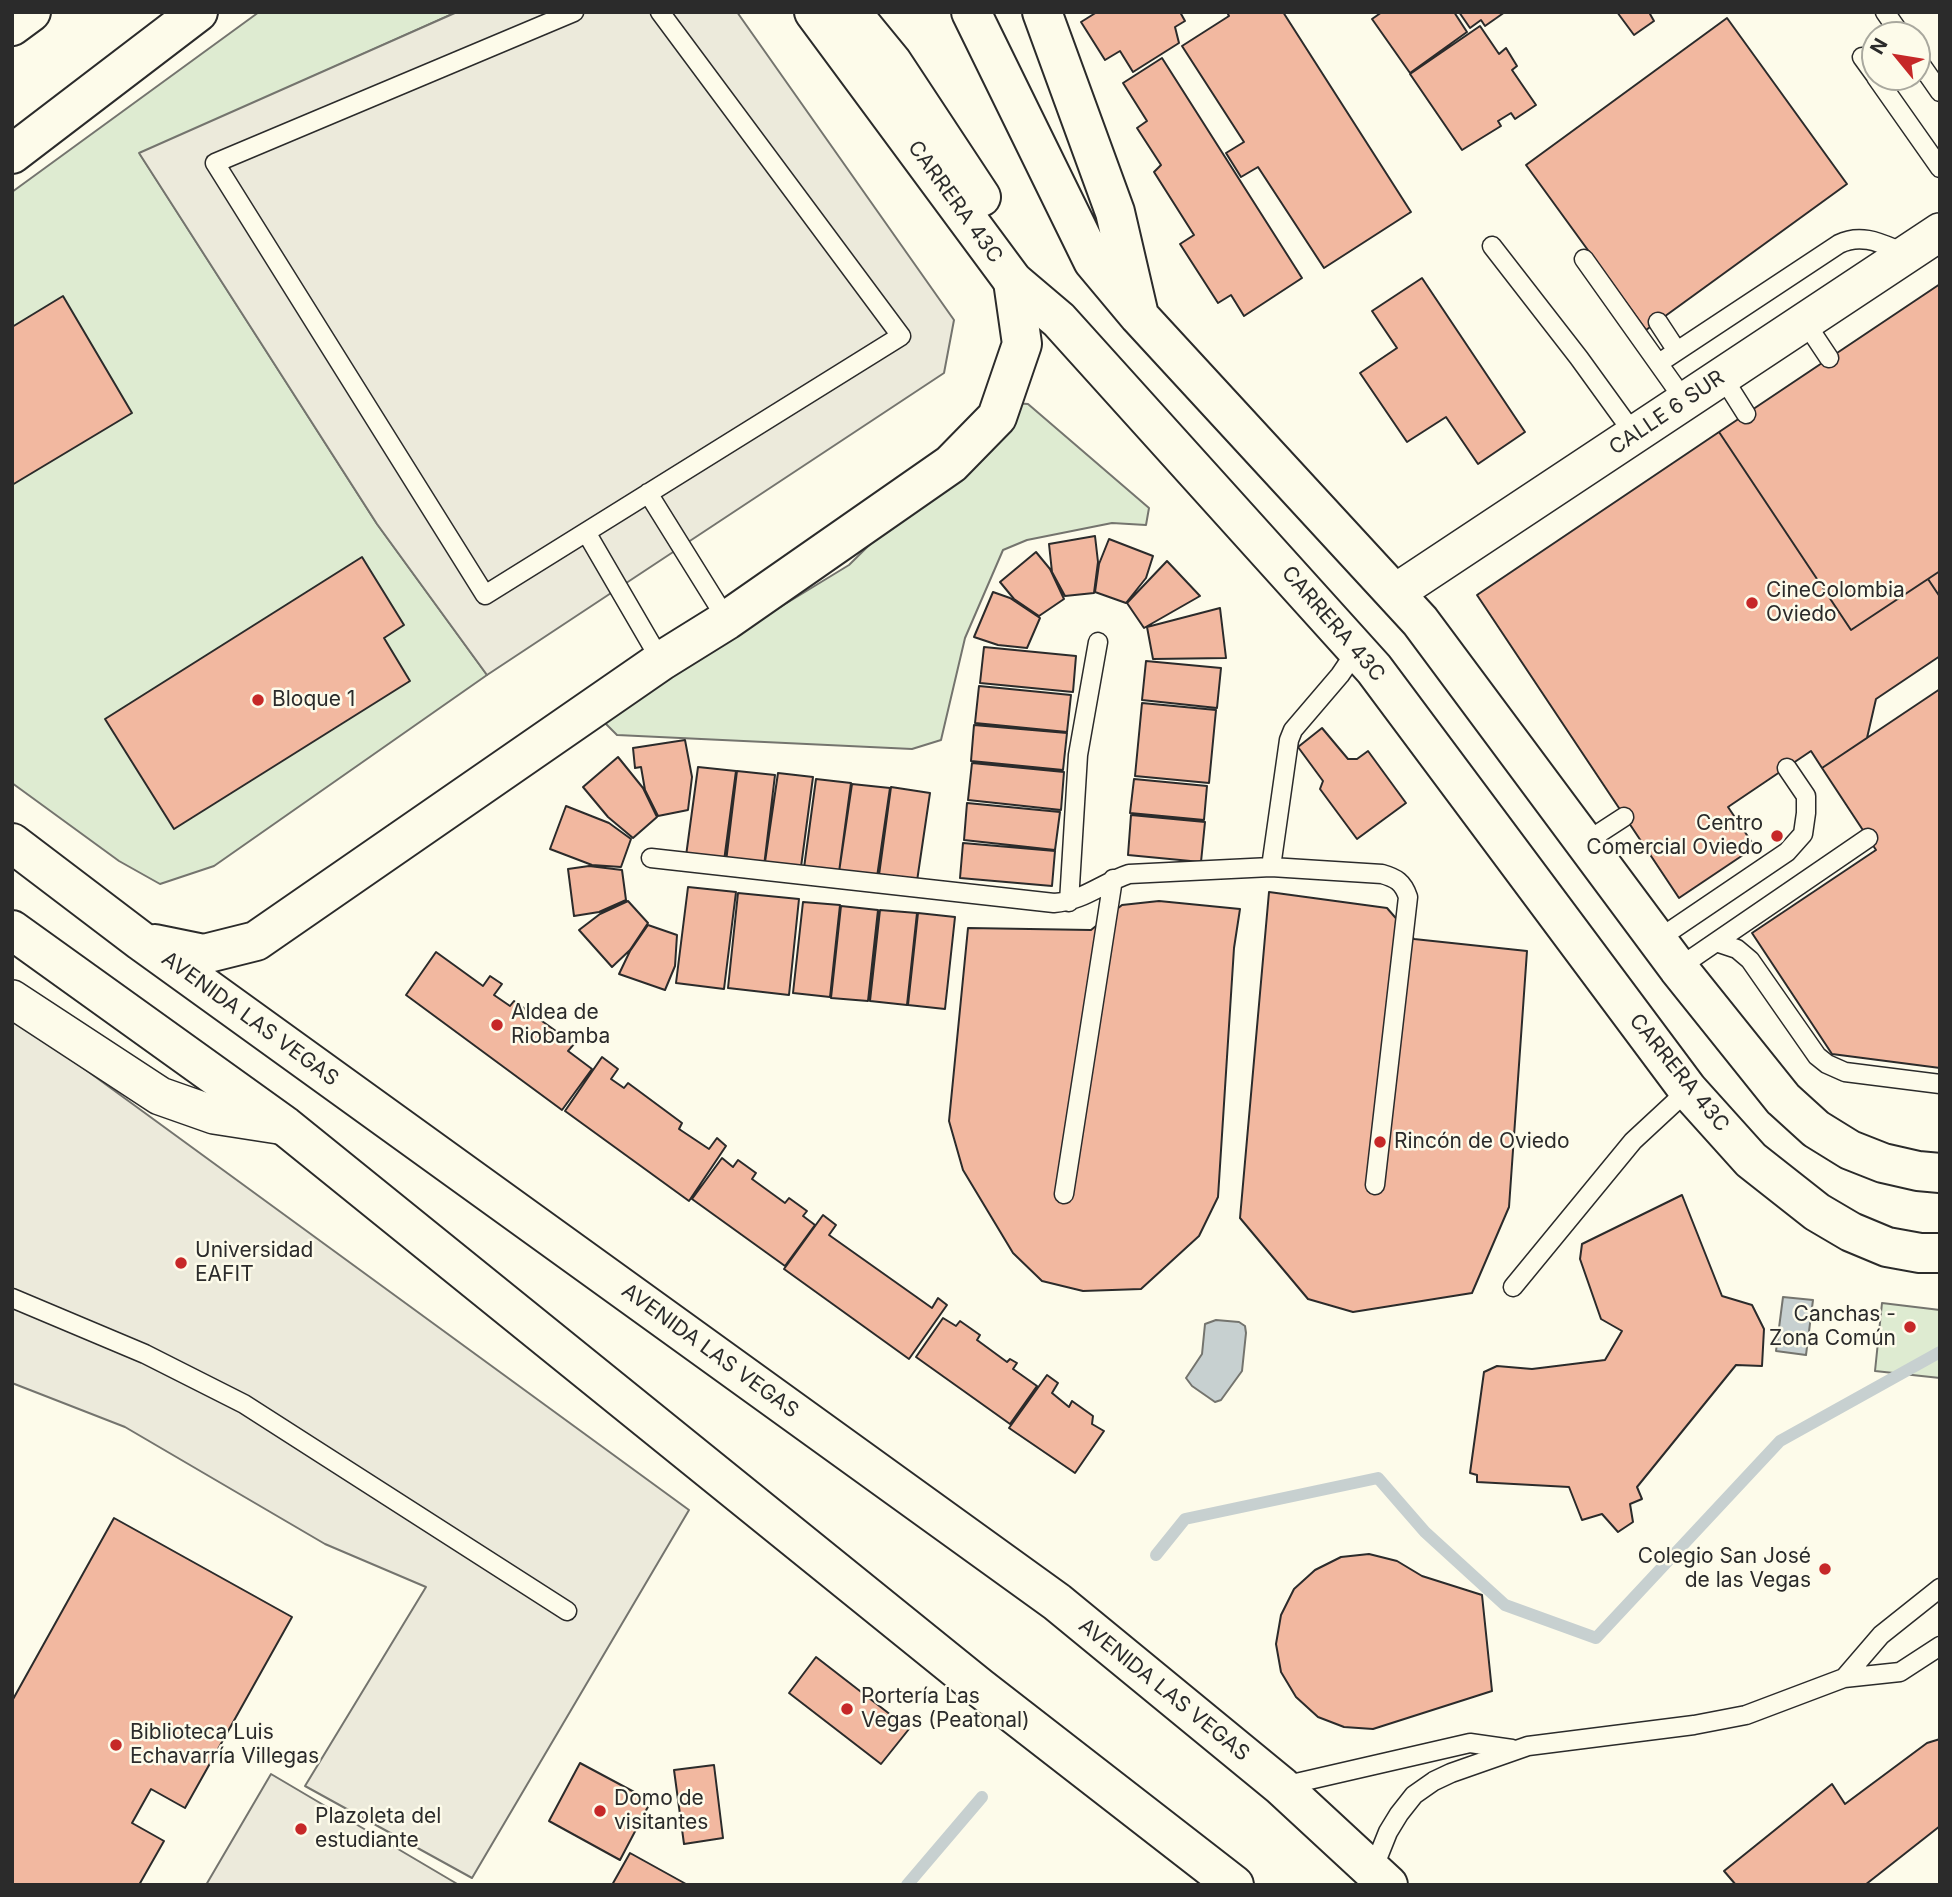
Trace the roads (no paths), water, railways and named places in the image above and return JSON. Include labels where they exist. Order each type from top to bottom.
[{"type":"main road","points":[[12,26],[31,12]]},
{"type":"main road","points":[[12,154],[198,12]]},
{"type":"main road","name":"CARRERA 43C","points":[[814,12],[1013,281],[1059,320],[1382,680],[1688,1090],[1751,1160],[1817,1212],[1851,1233],[1887,1247],[1920,1253],[1940,1253]]},
{"type":"main road","points":[[850,12],[892,62],[1059,320]]},
{"type":"main road","points":[[971,12],[1093,261],[1139,316],[1420,621],[1667,954],[1783,1100],[1816,1129],[1850,1150],[1883,1163],[1940,1173]]},
{"type":"main road","points":[[1042,12],[1115,212],[1139,316]]},
{"type":"main road","points":[[141,941],[204,954],[256,941],[951,464],[997,417],[1022,344],[1013,281]]},
{"type":"main road","name":"AVENIDA LAS VEGAS","points":[[12,843],[141,941],[1057,1602],[1281,1786],[1380,1878]]},
{"type":"main road","points":[[12,930],[285,1126],[979,1687],[1234,1885]]},
{"type":"street","name":"CALLE 6 SUR","points":[[1395,593],[1940,232]]},
{"type":"street","points":[[12,999],[160,1096],[214,1115],[285,1126]]},
{"type":"lane","points":[[574,12],[215,163],[485,595],[901,336],[660,12]]},
{"type":"lane","points":[[1886,91],[1940,168]]},
{"type":"lane","points":[[1659,363],[1852,238],[1871,240],[1907,254]]},
{"type":"lane","points":[[1492,246],[1634,435]]},
{"type":"lane","points":[[1584,259],[1685,401]]},
{"type":"lane","points":[[1658,322],[1677,351]]},
{"type":"lane","points":[[1805,322],[1829,358]]},
{"type":"lane","points":[[1722,376],[1746,414]]},
{"type":"lane","points":[[648,493],[727,620]]},
{"type":"lane","points":[[586,532],[661,661]]},
{"type":"lane","points":[[1069,902],[1078,755],[1098,642]]},
{"type":"lane","points":[[1271,867],[1289,740],[1293,730],[1340,675],[1357,650]]},
{"type":"lane","points":[[1667,954],[1787,852],[1803,834],[1806,796],[1787,768]]},
{"type":"lane","points":[[1584,843],[1624,817]]},
{"type":"lane","points":[[1667,954],[1716,943],[1868,838]]},
{"type":"lane","points":[[650,858],[1054,903],[1083,897],[1113,879],[1129,874],[1271,867],[1395,877],[1405,886],[1408,897],[1375,1185]]},
{"type":"lane","points":[[1064,1194],[1113,879]]},
{"type":"lane","points":[[1716,943],[1737,949],[1750,960],[1817,1056],[1827,1064],[1845,1072],[1940,1084]]},
{"type":"lane","points":[[1513,1287],[1633,1141],[1688,1090]]},
{"type":"lane","points":[[12,1298],[145,1354],[244,1404],[567,1611]]},
{"type":"lane","points":[[1844,1678],[1881,1635],[1940,1588]]},
{"type":"lane","points":[[1281,1786],[1470,1743],[1512,1749],[1693,1725],[1746,1715],[1844,1678],[1900,1672],[1940,1646]]},
{"type":"lane","points":[[1380,1878],[1388,1832],[1398,1814],[1415,1795],[1434,1781],[1512,1749]]},
{"type":"waterway","points":[[1156,1555],[1185,1519],[1378,1478],[1425,1532],[1505,1605],[1596,1638],[1780,1441],[1940,1352]]},
{"type":"waterway","points":[[907,1885],[982,1797]]},
{"type":"place","name":"CineColombia Oviedo","points":[[1752,603]]},
{"type":"place","name":"Bloque 1","points":[[258,700]]},
{"type":"place","name":"Centro Comercial Oviedo","points":[[1777,836]]},
{"type":"place","name":"Aldea de Riobamba","points":[[497,1025]]},
{"type":"place","name":"Rincón de Oviedo","points":[[1380,1142]]},
{"type":"place","name":"Universidad EAFIT","points":[[181,1263]]},
{"type":"place","name":"Canchas - Zona Común","points":[[1910,1327]]},
{"type":"place","name":"Colegio San José de las Vegas","points":[[1825,1569]]},
{"type":"place","name":"Portería Las Vegas (Peatonal)","points":[[847,1709]]},
{"type":"place","name":"Biblioteca Luis Echavarría Villegas","points":[[116,1745]]},
{"type":"place","name":"Domo de visitantes","points":[[600,1811]]},
{"type":"place","name":"Plazoleta del estudiante","points":[[301,1829]]}]
